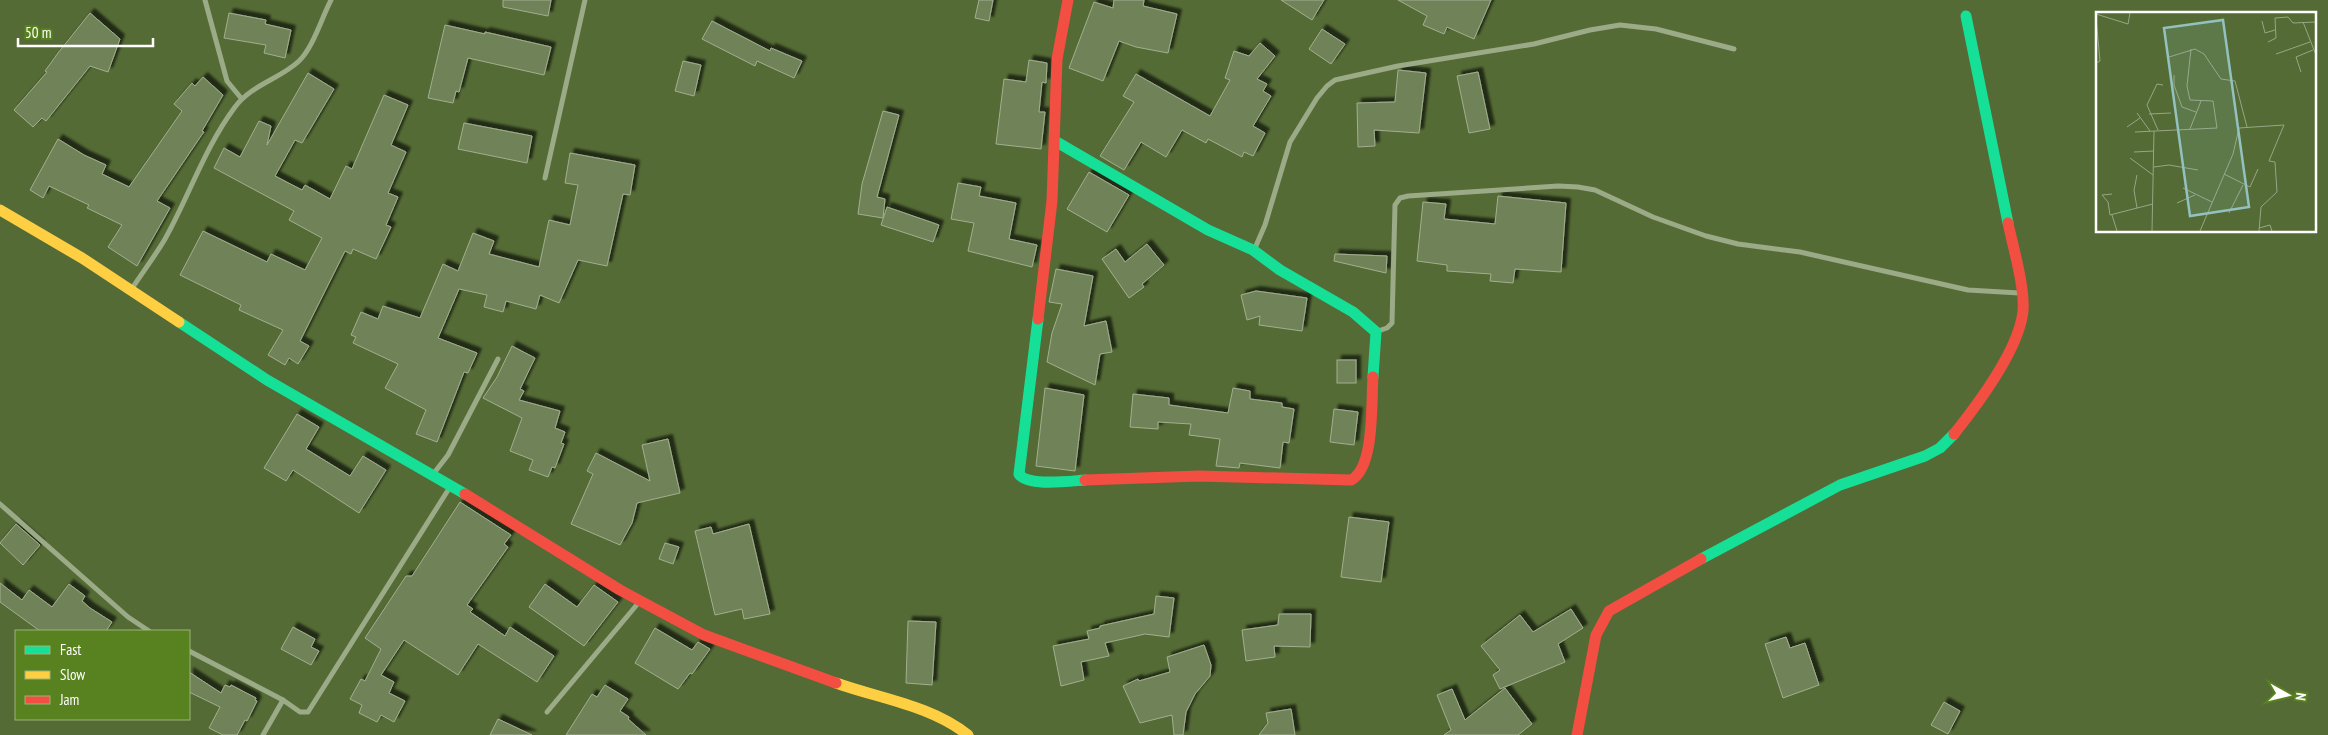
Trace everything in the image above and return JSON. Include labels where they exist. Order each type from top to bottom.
[{"type":"street","points":[[205,0],[227,81],[241,98]]},
{"type":"street","points":[[131,290],[164,240],[220,129],[241,98],[255,88],[280,75],[300,60],[331,0]]},
{"type":"street","points":[[545,178],[584,0]]},
{"type":"street","points":[[1068,0],[1058,59],[1055,141],[1047,248],[1019,474],[1024,480],[1034,482],[1199,476],[1352,480],[1362,472],[1368,451],[1376,332]]},
{"type":"street","points":[[1577,735],[1596,635],[1609,612],[1709,554],[1840,485],[1924,456],[1940,448],[1949,441],[1973,410],[2013,346],[2023,311],[2022,293],[1966,16]]},
{"type":"street","points":[[1253,250],[1265,225],[1290,142],[1317,98],[1335,80],[1398,66],[1534,44],[1590,30],[1620,25],[1656,29],[1734,49]]},
{"type":"street","points":[[1055,141],[1208,230],[1253,250],[1280,270],[1353,312],[1376,332]]},
{"type":"street","points":[[1376,332],[1387,328],[1392,323],[1395,205],[1400,198],[1558,186],[1595,190],[1676,226],[1738,244],[1800,252],[1968,290],[2022,293]]},
{"type":"street","points":[[0,210],[82,258],[267,380],[434,474],[640,601],[704,635],[848,688],[936,716],[962,729],[968,735]]},
{"type":"street","points":[[434,474],[448,454],[498,359]]},
{"type":"street","points":[[190,653],[284,700],[300,712],[308,712],[452,485]]},
{"type":"street","points":[[0,504],[128,617],[148,630]]},
{"type":"street","points":[[547,712],[640,601]]},
{"type":"street","points":[[263,735],[284,700]]},
{"type":"building","points":[[503,0],[551,0],[548,16],[503,7]]},
{"type":"building","points":[[979,0],[993,0],[989,21],[975,18]]},
{"type":"building","points":[[1114,0],[1144,0],[1143,6],[1177,14],[1168,53],[1136,47],[1119,41],[1103,81],[1069,68],[1094,2],[1113,8]]},
{"type":"building","points":[[1281,0],[1324,0],[1312,20]]},
{"type":"building","points":[[1398,0],[1491,0],[1474,39],[1447,27],[1444,34],[1423,25],[1427,16]]},
{"type":"building","points":[[90,13],[120,39],[108,72],[90,66],[46,121],[42,118],[33,127],[14,110],[47,72],[45,71],[58,53]]},
{"type":"building","points":[[229,13],[266,20],[265,24],[291,30],[285,58],[264,53],[266,45],[224,38]]},
{"type":"building","points":[[712,21],[770,51],[771,48],[802,61],[794,78],[757,61],[755,66],[702,39]]},
{"type":"building","points":[[445,25],[551,47],[544,75],[468,58],[459,92],[456,91],[453,103],[428,98]]},
{"type":"building","points":[[1322,29],[1345,44],[1331,64],[1309,49]]},
{"type":"building","points":[[1260,43],[1275,56],[1257,79],[1267,84],[1263,91],[1271,96],[1253,126],[1265,133],[1253,156],[1244,152],[1242,157],[1208,139],[1206,143],[1182,130],[1166,157],[1141,142],[1124,170],[1100,156],[1134,102],[1123,96],[1136,74],[1210,116],[1230,80],[1225,78],[1234,51],[1249,56]]},
{"type":"building","points":[[1029,60],[1047,63],[1046,83],[1042,82],[1039,112],[1045,112],[1041,149],[996,144],[1004,79],[1026,82]]},
{"type":"building","points":[[683,61],[701,65],[694,96],[675,91]]},
{"type":"building","points":[[1398,70],[1426,73],[1419,133],[1374,130],[1375,146],[1358,147],[1357,103],[1395,102]]},
{"type":"building","points":[[1478,72],[1490,129],[1469,133],[1457,76]]},
{"type":"building","points":[[308,73],[334,89],[302,143],[295,140],[275,176],[302,190],[305,185],[330,199],[346,166],[352,169],[384,95],[408,105],[391,145],[406,152],[388,193],[398,197],[386,225],[391,227],[376,259],[353,249],[351,254],[345,251],[300,341],[309,346],[298,364],[289,358],[285,365],[268,355],[283,330],[239,310],[241,305],[180,275],[203,231],[267,262],[271,254],[305,270],[322,238],[289,220],[294,211],[214,168],[224,148],[240,157],[259,121],[271,126],[267,145]]},
{"type":"building","points":[[203,77],[223,95],[202,131],[204,132],[157,201],[170,208],[137,266],[108,247],[122,225],[87,208],[89,205],[49,186],[43,198],[30,190],[58,139],[84,155],[106,165],[102,174],[129,187],[182,111],[174,104],[192,83],[195,86]]},
{"type":"building","points":[[883,111],[899,115],[877,197],[885,199],[883,218],[858,214],[862,184]]},
{"type":"building","points":[[464,123],[532,136],[527,163],[458,149]]},
{"type":"building","points":[[570,153],[635,165],[630,195],[623,194],[607,266],[578,260],[559,303],[540,295],[536,309],[506,301],[503,312],[484,307],[487,295],[459,289],[438,338],[477,353],[468,373],[464,372],[437,442],[416,434],[426,410],[385,388],[398,364],[353,343],[356,337],[351,335],[361,312],[378,319],[383,306],[420,318],[443,264],[458,271],[473,233],[494,241],[489,254],[539,267],[549,220],[570,225],[578,185],[565,183]]},
{"type":"building","points":[[1089,172],[1129,195],[1107,232],[1067,209]]},
{"type":"building","points":[[958,183],[981,187],[979,196],[1016,203],[1009,239],[1037,245],[1032,267],[968,251],[974,223],[951,219]]},
{"type":"building","points":[[1498,196],[1566,203],[1561,272],[1515,269],[1513,283],[1490,281],[1491,274],[1447,271],[1447,265],[1417,261],[1423,202],[1446,204],[1444,219],[1495,224]]},
{"type":"building","points":[[887,207],[939,225],[933,242],[881,225]]},
{"type":"building","points":[[1147,244],[1164,265],[1142,284],[1144,287],[1129,298],[1102,259],[1116,249],[1125,262]]},
{"type":"building","points":[[1335,254],[1387,256],[1386,273],[1334,261]]},
{"type":"building","points":[[1056,269],[1093,276],[1084,326],[1106,321],[1112,352],[1100,354],[1095,385],[1047,362],[1052,333],[1062,304],[1049,302]]},
{"type":"building","points":[[1256,291],[1307,298],[1302,331],[1259,325],[1260,316],[1247,320],[1241,295]]},
{"type":"building","points":[[512,346],[535,358],[520,389],[524,391],[519,400],[560,411],[555,428],[565,432],[561,443],[564,444],[555,468],[552,467],[548,477],[529,470],[533,460],[510,451],[522,418],[483,398],[497,377]]},
{"type":"building","points":[[1337,360],[1356,360],[1356,383],[1337,383]]},
{"type":"building","points":[[1045,388],[1084,395],[1075,471],[1036,466]]},
{"type":"building","points":[[1233,388],[1250,391],[1250,399],[1282,403],[1282,407],[1294,409],[1289,443],[1283,442],[1280,468],[1240,463],[1239,468],[1216,466],[1220,439],[1189,435],[1191,424],[1158,422],[1158,429],[1130,427],[1133,394],[1169,398],[1169,405],[1228,413]]},
{"type":"building","points":[[1334,409],[1358,412],[1354,445],[1330,442]]},
{"type":"building","points":[[297,414],[319,427],[306,449],[350,476],[363,456],[386,470],[359,513],[293,470],[286,481],[264,468]]},
{"type":"building","points":[[668,439],[680,493],[637,503],[632,523],[620,545],[571,524],[593,474],[587,471],[596,453],[650,481],[642,445]]},
{"type":"building","points":[[460,502],[511,535],[504,544],[508,547],[467,605],[473,609],[470,612],[505,636],[510,627],[554,656],[537,682],[478,644],[458,675],[404,640],[381,675],[394,682],[389,693],[405,701],[394,722],[381,715],[377,722],[359,713],[362,705],[350,699],[361,679],[365,681],[381,649],[365,638],[406,576],[412,576]]},
{"type":"building","points":[[1349,517],[1389,522],[1381,582],[1341,577]]},
{"type":"building","points":[[16,524],[40,545],[23,565],[0,543]]},
{"type":"building","points":[[749,524],[770,614],[744,619],[742,609],[715,615],[695,531],[711,527],[713,534]]},
{"type":"building","points":[[665,543],[679,547],[673,564],[659,559]]},
{"type":"building","points":[[0,583],[22,600],[29,590],[52,607],[69,584],[85,596],[82,601],[112,622],[107,630],[39,630],[0,602]]},
{"type":"building","points":[[545,584],[577,607],[594,585],[618,602],[584,646],[529,607]]},
{"type":"building","points":[[1156,596],[1174,598],[1169,637],[1145,634],[1105,643],[1109,656],[1081,662],[1084,680],[1061,686],[1053,646],[1089,639],[1087,631],[1100,628],[1100,626],[1154,614]]},
{"type":"building","points":[[1571,609],[1583,628],[1558,644],[1565,662],[1500,689],[1493,675],[1500,670],[1481,646],[1520,615],[1533,632]]},
{"type":"building","points":[[1279,614],[1311,614],[1310,647],[1274,646],[1275,657],[1246,661],[1242,630],[1278,625]]},
{"type":"building","points":[[908,621],[936,622],[932,685],[906,683]]},
{"type":"building","points":[[293,627],[315,639],[311,647],[319,651],[311,665],[281,649]]},
{"type":"building","points":[[655,628],[692,650],[698,642],[710,649],[692,674],[690,673],[678,689],[635,663]]},
{"type":"building","points":[[1786,637],[1790,648],[1805,643],[1819,685],[1783,698],[1765,644]]},
{"type":"building","points":[[1204,645],[1211,665],[1210,676],[1195,694],[1186,712],[1183,735],[1174,735],[1172,715],[1140,723],[1123,686],[1138,679],[1139,681],[1170,672],[1167,657]]},
{"type":"building","points":[[190,673],[221,693],[225,685],[230,687],[231,685],[256,698],[255,700],[257,701],[247,721],[245,720],[237,735],[223,735],[209,728],[220,707],[190,692]]},
{"type":"building","points":[[605,685],[628,699],[620,711],[629,717],[628,719],[646,735],[566,735],[592,694],[597,697]]},
{"type":"building","points":[[1505,688],[1532,724],[1518,735],[1444,735],[1451,730],[1437,695],[1452,689],[1465,720]]},
{"type":"building","points":[[1944,702],[1960,711],[1948,734],[1931,725]]},
{"type":"building","points":[[1291,709],[1295,735],[1259,735],[1268,723],[1266,713]]},
{"type":"building","points":[[498,719],[532,735],[490,735]]},
{"type":"traffic: fast","points":[[1966,16],[2008,223]]},
{"type":"traffic: fast","points":[[1055,141],[1208,230],[1253,250],[1280,270],[1353,312],[1376,332],[1373,377]]},
{"type":"traffic: fast","points":[[1038,319],[1019,474],[1031,481],[1039,482],[1085,480]]},
{"type":"traffic: fast","points":[[179,322],[267,380],[465,494]]},
{"type":"traffic: fast","points":[[1701,559],[1840,485],[1925,456],[1940,448],[1954,434]]},
{"type":"traffic: slow","points":[[0,210],[82,258],[179,322]]},
{"type":"traffic: slow","points":[[836,683],[938,716],[968,735]]},
{"type":"traffic: jam","points":[[1038,319],[1052,201],[1057,59],[1068,0]]},
{"type":"traffic: jam","points":[[1954,434],[1996,376],[2006,359],[2020,326],[2023,311],[2022,290],[2008,223]]},
{"type":"traffic: jam","points":[[1085,480],[1199,476],[1351,480],[1359,473],[1368,449],[1373,377]]},
{"type":"traffic: jam","points":[[465,494],[620,590],[704,635],[836,683]]},
{"type":"traffic: jam","points":[[1577,735],[1596,635],[1609,611],[1701,559]]}]
